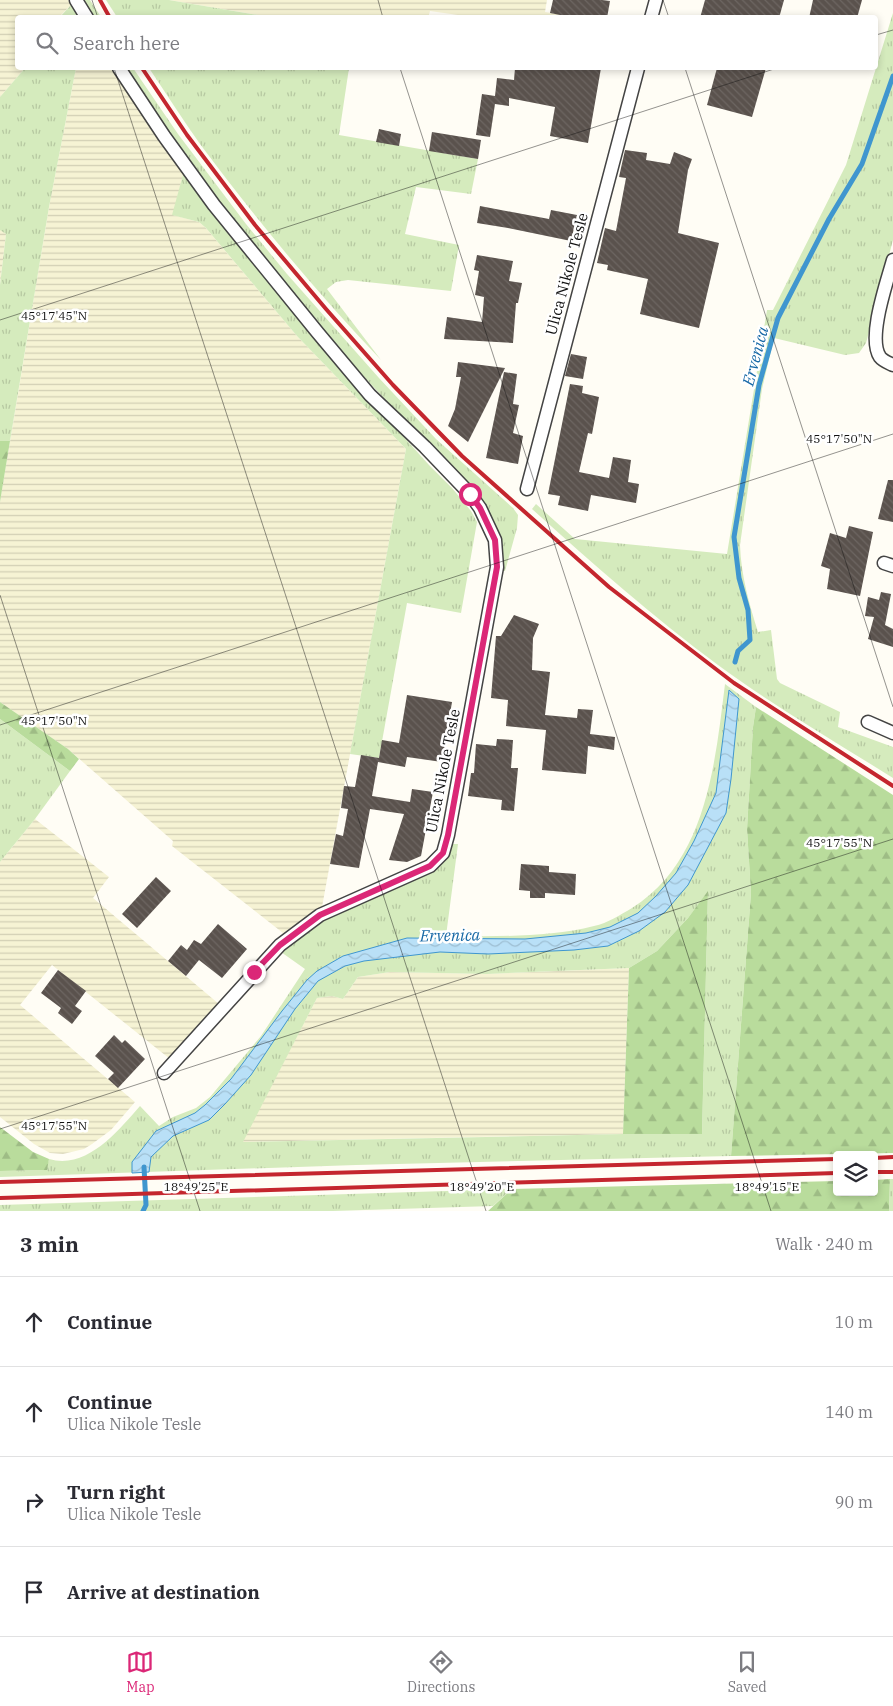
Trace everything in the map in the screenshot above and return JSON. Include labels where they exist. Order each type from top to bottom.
[{"type":"street","points":[[76,0],[85,15]]},
{"type":"street","points":[[652,15],[656,0]]},
{"type":"street","name":"Ulica Nikole Tesle","points":[[120,70],[169,144],[251,251],[370,395],[425,447],[470,494],[485,518],[495,540],[497,567],[448,835],[443,853],[430,866],[320,915],[280,945],[164,1073]]},
{"type":"street","name":"Ulica Nikole Tesle","points":[[527,489],[637,70]]},
{"type":"street","points":[[893,260],[877,318],[875,334],[877,351],[881,358],[893,365]]},
{"type":"street","points":[[868,722],[893,733]]},
{"type":"shaded area","points":[[0,0],[68,0],[71,5],[61,15],[15,15],[15,70],[23,70],[0,97]]},
{"type":"shaded area","points":[[169,0],[547,0],[545,12],[563,15],[458,15],[430,11],[429,15],[258,15]]},
{"type":"shaded area","points":[[76,70],[113,70],[184,171],[173,215],[199,222],[206,228],[297,336],[406,449],[322,907],[283,933],[172,846],[173,841],[68,749],[0,702],[0,502],[49,207]]},
{"type":"shaded area","points":[[0,229],[6,234],[0,285]]},
{"type":"shaded area","points":[[35,819],[109,877],[93,898],[219,1004],[170,1059],[52,965],[20,1005],[135,1102],[111,1130],[92,1144],[84,1149],[63,1154],[50,1153],[34,1144],[0,1117],[0,862]]},
{"type":"shaded area","points":[[629,968],[623,1134],[242,1142],[317,998],[332,996],[343,999],[358,977],[390,972],[487,974]]},
{"type":"green space","points":[[83,0],[90,0],[100,15],[93,15]]},
{"type":"green space","points":[[106,0],[169,0],[258,15],[116,15]]},
{"type":"green space","points":[[71,5],[79,15],[62,15]]},
{"type":"green space","points":[[893,13],[893,240],[866,343],[859,353],[845,355],[774,338],[762,389],[740,545],[744,578],[758,632],[771,630],[777,679],[780,683],[840,712],[838,727],[893,747],[893,778],[782,709],[718,665],[646,609],[532,509],[536,504],[575,539],[727,554],[767,310],[773,310],[846,165],[875,70],[878,70],[878,62]]},
{"type":"green space","points":[[23,70],[76,70],[49,207],[10,441],[0,441],[0,285],[6,234],[0,230],[0,97]]},
{"type":"green space","points":[[126,70],[134,70],[178,134],[246,224],[287,274],[436,439],[513,508],[518,515],[517,528],[505,571],[500,570],[501,548],[498,530],[490,516],[437,455],[325,335],[198,175]]},
{"type":"green space","points":[[150,70],[349,70],[339,135],[478,159],[471,194],[416,187],[405,234],[459,245],[451,291],[348,280],[336,282],[327,289],[381,360],[287,255],[187,125]]},
{"type":"green space","points":[[184,171],[347,374],[452,488],[471,511],[477,522],[461,613],[407,603],[379,758],[350,754],[406,449],[297,336],[206,228],[199,222],[172,215]]},
{"type":"green space","points":[[0,441],[10,441],[0,502]]},
{"type":"green space","points":[[725,684],[756,707],[753,727],[747,829],[751,893],[731,1156],[356,1165],[0,1177],[0,1171],[46,1170],[49,1159],[63,1161],[89,1154],[112,1137],[140,1106],[159,1126],[173,1117],[196,1108],[210,1097],[261,1036],[305,969],[281,952],[318,922],[433,870],[450,844],[458,844],[446,936],[521,936],[558,933],[599,925],[632,908],[657,888],[677,864],[692,837],[703,808],[711,777]],"holes":[[[708,892],[702,1134],[623,1134],[243,1142],[317,998],[332,996],[343,999],[358,977],[390,972],[487,974],[629,968],[657,951],[688,918]]]},
{"type":"green space","points":[[0,702],[68,749],[79,759],[70,771],[0,719]]},
{"type":"green space","points":[[756,707],[893,795],[893,1153],[833,1151],[833,1154],[731,1156],[751,893],[747,829],[753,727]]},
{"type":"green space","points":[[0,719],[70,771],[35,819],[0,862]]},
{"type":"green space","points":[[708,891],[702,1134],[623,1134],[629,968],[657,951],[688,918]]},
{"type":"green space","points":[[0,1127],[33,1152],[49,1159],[47,1170],[0,1171]]},
{"type":"green space","points":[[890,1179],[893,1179],[893,1211],[889,1211]]},
{"type":"green space","points":[[890,1179],[889,1211],[488,1211],[512,1189],[833,1181],[833,1196],[878,1196],[878,1180]]},
{"type":"green space","points":[[512,1189],[493,1206],[333,1211],[0,1211],[0,1205]]},
{"type":"water","points":[[729,690],[739,699],[726,813],[688,885],[665,912],[639,931],[608,946],[574,950],[488,954],[440,952],[364,961],[345,966],[318,981],[295,1009],[251,1075],[209,1120],[173,1136],[151,1157],[149,1172],[132,1173],[132,1162],[156,1131],[195,1113],[205,1105],[231,1079],[307,980],[317,971],[343,956],[407,938],[525,939],[586,933],[610,927],[638,913],[676,873],[694,841],[716,793]]},
{"type":"building","points":[[553,0],[610,1],[608,15],[560,15],[550,13]]},
{"type":"building","points":[[705,0],[784,0],[780,15],[701,15]]},
{"type":"building","points":[[813,0],[862,0],[858,15],[810,15]]},
{"type":"building","points":[[515,70],[601,70],[588,143],[550,136],[555,107],[509,98],[509,106],[495,104],[490,137],[476,135],[482,94],[495,96],[497,78],[514,80]]},
{"type":"building","points":[[716,70],[765,70],[752,117],[707,105]]},
{"type":"building","points":[[379,129],[401,134],[399,146],[376,142]]},
{"type":"building","points":[[432,132],[481,140],[478,159],[429,151]]},
{"type":"building","points":[[625,150],[647,153],[646,160],[670,164],[674,152],[692,159],[688,170],[678,233],[719,243],[699,328],[640,314],[648,279],[607,270],[608,265],[597,263],[605,228],[616,231],[626,178],[619,177]]},
{"type":"building","points":[[480,206],[549,219],[551,210],[577,215],[571,241],[477,223]]},
{"type":"building","points":[[477,255],[513,261],[509,281],[522,283],[518,303],[516,303],[513,343],[444,339],[447,317],[482,322],[484,297],[475,295],[479,271],[474,270]]},
{"type":"building","points":[[571,354],[587,357],[583,379],[565,376]]},
{"type":"building","points":[[458,362],[505,368],[468,442],[448,426],[455,409],[461,377],[456,377]]},
{"type":"building","points":[[504,372],[517,374],[513,404],[519,405],[513,433],[523,436],[518,464],[486,458]]},
{"type":"building","points":[[570,384],[583,386],[582,393],[599,397],[592,434],[588,433],[579,472],[609,478],[613,457],[631,460],[628,482],[639,484],[636,503],[591,495],[588,511],[558,505],[560,496],[548,494]]},
{"type":"building","points":[[888,480],[893,480],[893,522],[878,519]]},
{"type":"building","points":[[849,526],[873,532],[860,596],[827,589],[830,569],[821,566],[830,533],[846,538]]},
{"type":"building","points":[[881,592],[891,594],[885,625],[893,629],[893,647],[868,639],[874,617],[865,616],[868,597],[879,600]]},
{"type":"building","points":[[514,615],[539,624],[533,638],[532,670],[550,672],[545,715],[577,718],[578,709],[593,710],[590,734],[615,737],[614,750],[588,746],[586,774],[542,770],[546,730],[506,726],[508,700],[491,698],[496,636],[501,636]]},
{"type":"building","points":[[407,695],[452,702],[442,762],[407,757],[405,767],[378,762],[372,796],[410,802],[412,789],[433,792],[421,856],[407,862],[389,860],[404,814],[370,809],[359,868],[330,864],[336,834],[343,836],[348,809],[341,808],[344,786],[355,787],[361,755],[379,758],[382,740],[399,743]]},
{"type":"building","points":[[497,739],[513,740],[511,768],[518,768],[514,811],[501,810],[502,800],[468,796],[471,773],[474,773],[476,744],[496,746]]},
{"type":"building","points":[[521,864],[549,866],[549,872],[576,874],[575,895],[545,893],[545,898],[530,898],[530,891],[519,890]]},
{"type":"building","points":[[156,877],[171,891],[137,928],[122,914]]},
{"type":"building","points":[[218,924],[247,949],[222,978],[199,960],[186,976],[168,961],[181,945],[187,950],[194,940],[201,944]]},
{"type":"building","points":[[58,970],[86,991],[75,1006],[82,1011],[72,1024],[58,1013],[61,1008],[41,993]]},
{"type":"building","points":[[114,1035],[122,1043],[125,1040],[145,1059],[118,1088],[108,1079],[114,1073],[95,1056]]},
{"type":"waterway","name":"Ervenica","points":[[735,662],[738,651],[750,640],[748,610],[739,578],[734,537],[759,385],[778,318],[829,219],[862,164],[893,76]]},
{"type":"waterway","name":"Ervenica","points":[[143,1211],[146,1205],[144,1167]]},
{"type":"railway","points":[[100,0],[108,15]]},
{"type":"railway","points":[[143,70],[187,135],[255,225],[393,385],[462,456],[609,587],[734,683],[893,786]]},
{"type":"railway","points":[[878,1158],[893,1157]]},
{"type":"railway","points":[[0,1182],[833,1159]]},
{"type":"railway","points":[[878,1172],[893,1172]]},
{"type":"railway","points":[[0,1198],[833,1173]]},
{"type":"route","points":[[254,972],[280,945],[320,915],[430,866],[443,853],[448,835],[497,567],[495,540],[480,508],[470,494]]}]
